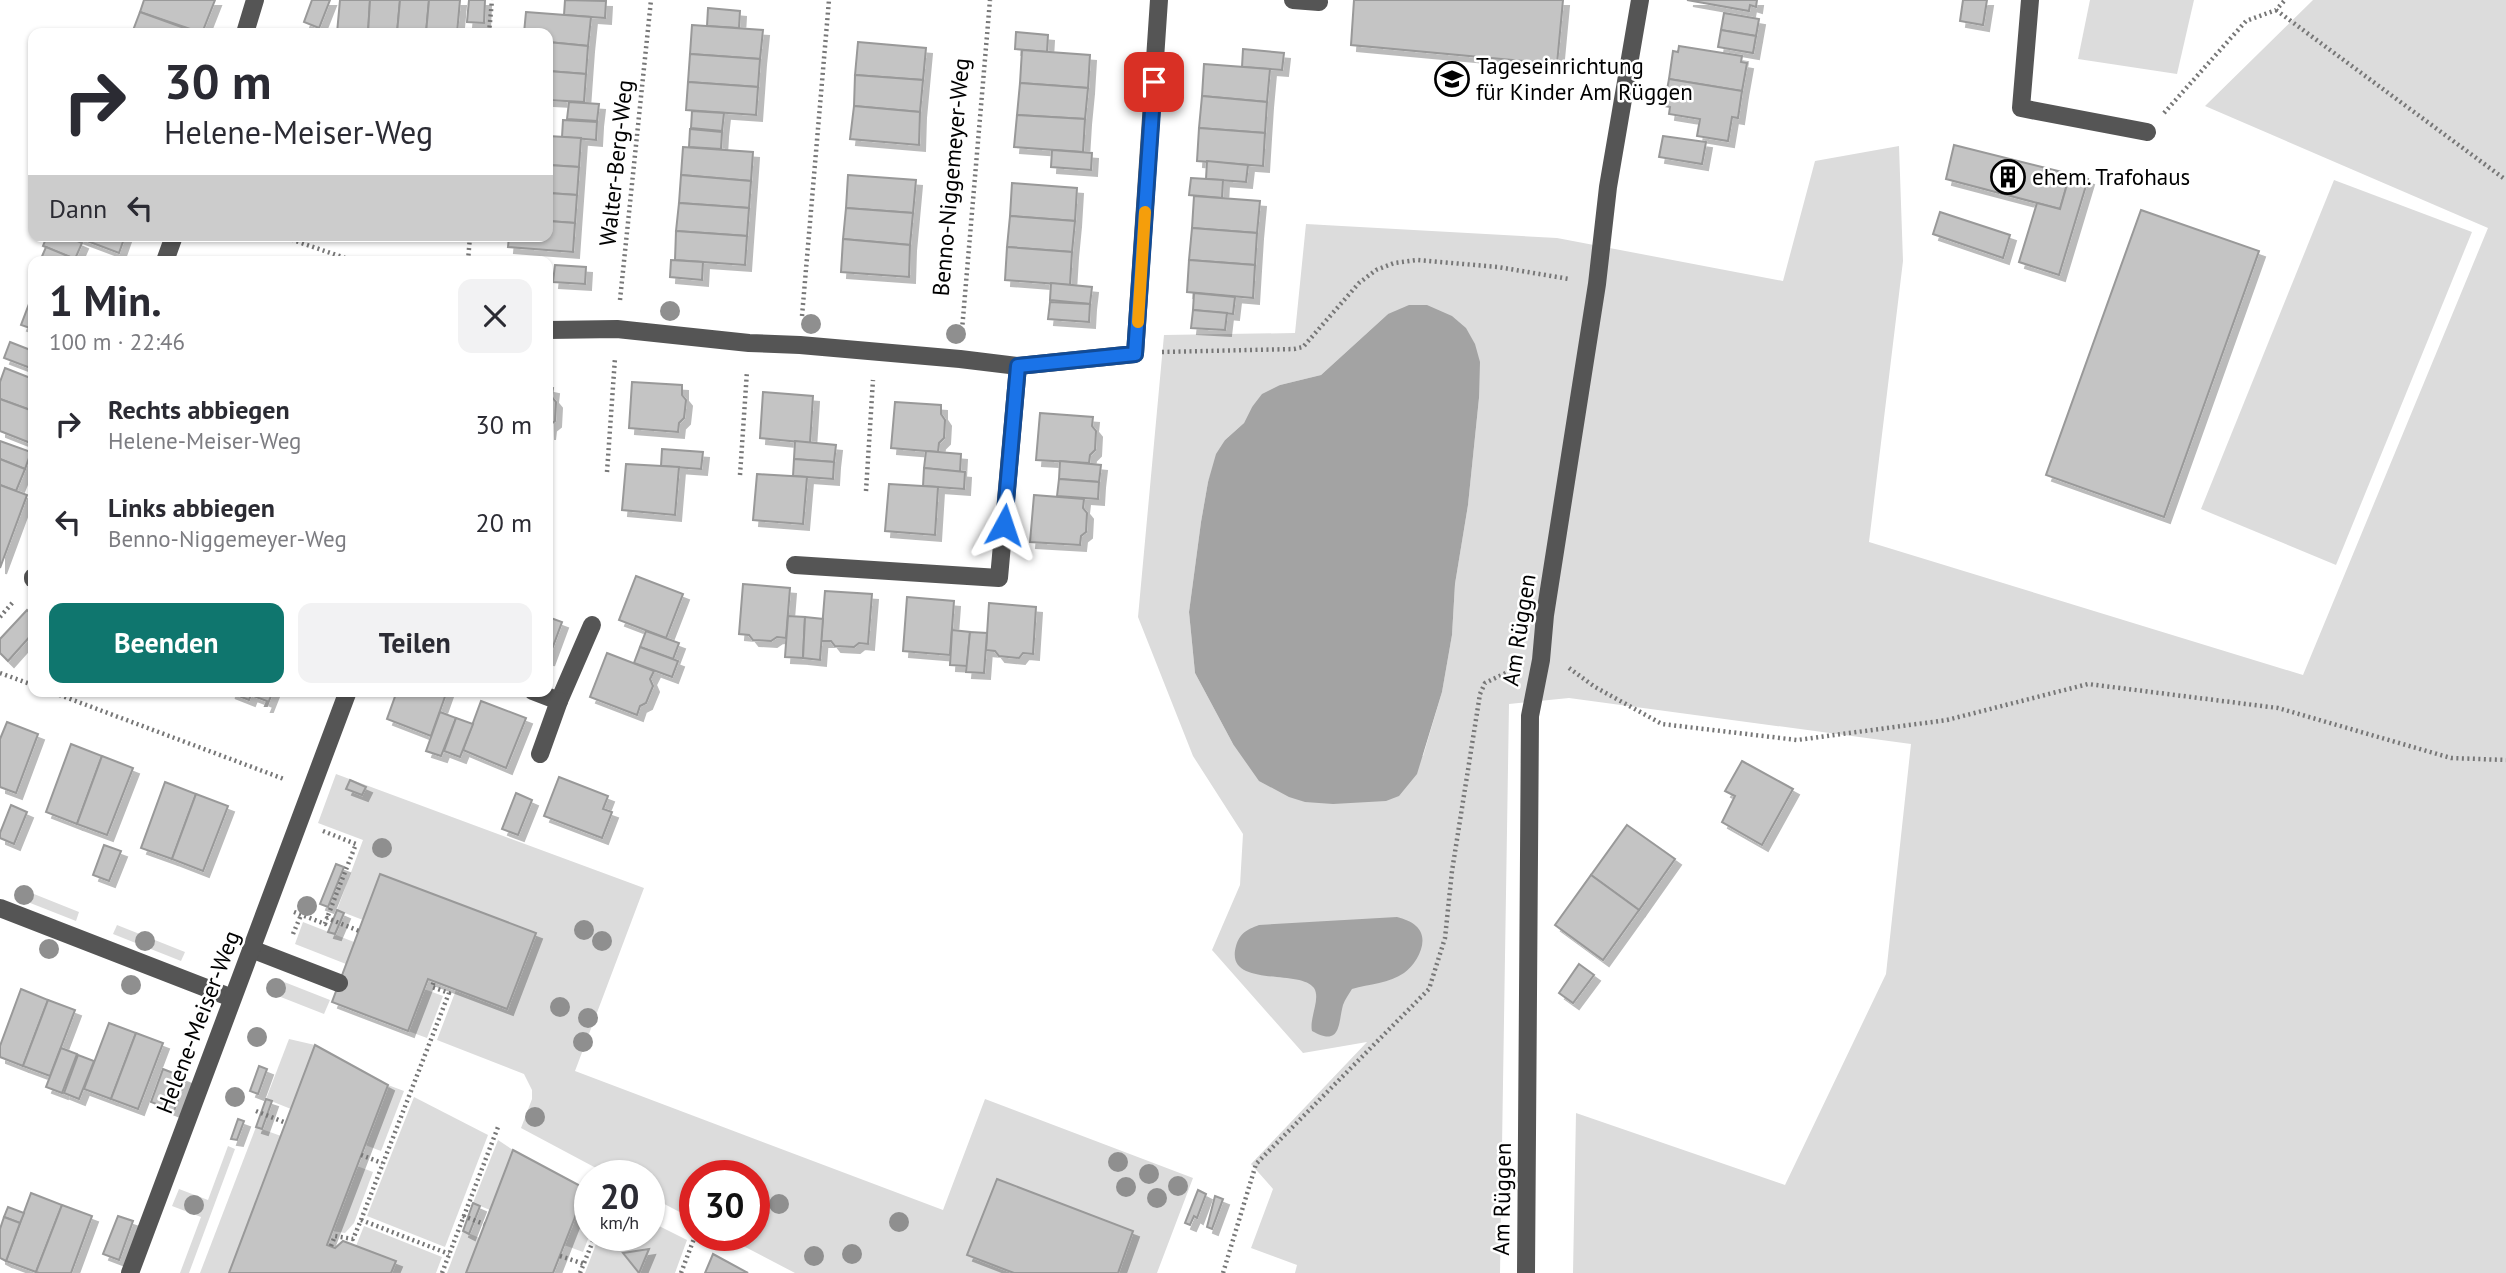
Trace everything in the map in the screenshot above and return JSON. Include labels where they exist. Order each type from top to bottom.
[{"type":"street","points":[[247,28],[255,0]]},
{"type":"street","points":[[553,330],[617,329],[1018,366],[1135,354],[1159,0]]},
{"type":"street","points":[[1293,0],[1320,2]]},
{"type":"street","name":"Am Rüggen","points":[[1526,1273],[1530,716],[1597,284],[1608,187],[1640,0]]},
{"type":"street","points":[[2030,0],[2021,108],[2147,132]]},
{"type":"street","points":[[795,565],[999,578],[1018,366]]},
{"type":"street","points":[[540,754],[559,701],[592,625]]},
{"type":"street","name":"Helene-Meiser-Weg","points":[[130,1273],[346,697]]},
{"type":"street","points":[[549,697],[559,701]]},
{"type":"street","points":[[0,908],[232,998]]},
{"type":"street","points":[[251,949],[339,983]]},
{"type":"path","points":[[489,28],[492,0]]},
{"type":"path","name":"Walter-Berg-Weg","points":[[617,329],[650,0]]},
{"type":"path","points":[[800,345],[829,0]]},
{"type":"path","name":"Benno-Niggemeyer-Weg","points":[[960,359],[990,0]]},
{"type":"path","points":[[2147,132],[2246,21],[2276,10],[2285,0]]},
{"type":"path","points":[[2276,10],[2506,180]]},
{"type":"path","points":[[299,242],[340,256]]},
{"type":"path","points":[[1135,354],[1299,348],[1306,344],[1367,276],[1386,265],[1405,261],[1498,267],[1597,284]]},
{"type":"path","points":[[607,472],[617,329]]},
{"type":"path","points":[[740,475],[749,342]]},
{"type":"path","points":[[866,491],[875,351]]},
{"type":"path","points":[[1223,1273],[1256,1164],[1429,989],[1445,938],[1452,871],[1480,694],[1485,683],[1494,677],[1541,654],[1662,724],[1797,740],[1947,720],[2088,684],[2278,708],[2451,758],[2506,760]]},
{"type":"path","points":[[0,673],[28,683]]},
{"type":"path","points":[[65,697],[311,789]]},
{"type":"path","points":[[270,903],[325,924],[356,844],[300,822]]},
{"type":"path","points":[[327,919],[359,931]]},
{"type":"path","points":[[331,1246],[335,1236],[353,1239],[449,993],[432,987],[433,981]]},
{"type":"path","points":[[256,1111],[286,1123]]},
{"type":"path","points":[[442,1273],[498,1128]]},
{"type":"path","points":[[361,1155],[382,1163]]},
{"type":"path","points":[[463,1216],[484,1224]]},
{"type":"path","points":[[361,1220],[449,1254]]},
{"type":"path","points":[[580,1273],[589,1251]]},
{"type":"path","points":[[681,1273],[689,1251]]},
{"type":"path","points":[[560,1256],[584,1264]]},
{"type":"shaded area","points":[[2090,0],[2194,0],[2177,74],[2078,59]]},
{"type":"shaded area","points":[[2313,0],[2506,0],[2506,1273],[1573,1273],[1576,1113],[1785,1185],[1886,974],[1911,744],[1569,698],[1509,704],[1500,1273],[1295,1273],[1297,1265],[1251,1248],[1273,1189],[1251,1164],[1367,1042],[1303,1053],[1212,950],[1240,885],[1243,834],[1193,756],[1138,617],[1164,335],[1295,333],[1306,224],[1557,238],[1783,281],[1815,161],[1899,146],[1903,261],[1869,542],[2303,675],[2488,228],[2205,106]],"holes":[[[1388,314],[1479,398],[1468,505],[1455,584],[1452,635],[1442,692],[1423,756],[1233,744],[1195,673],[1189,612],[1208,482],[1225,440],[1244,423],[1252,407],[1280,385],[1321,375]]]},
{"type":"shaded area","points":[[2334,180],[2472,232],[2336,565],[2201,509]]},
{"type":"shaded area","points":[[1409,305],[1427,305],[1452,316],[1466,328],[1475,344],[1480,362],[1468,505],[1442,692],[1417,774],[1399,796],[1386,801],[1333,804],[1305,802],[1259,781],[1233,744],[1195,673],[1189,612],[1208,482],[1216,454],[1225,440],[1244,423],[1262,394],[1280,385],[1321,375],[1388,314]]},
{"type":"shaded area","points":[[336,774],[644,888],[575,1071],[943,1210],[985,1099],[1193,1178],[1157,1273],[1118,1273],[1133,1231],[997,1179],[967,1255],[1014,1273],[795,1273],[753,1251],[770,1251],[770,1160],[679,1160],[679,1212],[665,1204],[665,1160],[581,1160],[521,1128],[532,1099],[532,1090],[524,1074],[437,1040],[456,990],[507,1009],[536,933],[381,874],[363,920],[337,910],[363,840],[318,823]]},
{"type":"shaded area","points":[[19,888],[79,912],[76,921],[15,897]]},
{"type":"shaded area","points":[[1397,917],[1412,923],[1420,931],[1422,944],[1417,958],[1409,969],[1398,976],[1352,989],[1343,1005],[1334,1035],[1322,1035],[1312,1031],[1316,998],[1314,988],[1306,982],[1294,979],[1252,973],[1241,968],[1235,959],[1239,938],[1247,930],[1259,925]]},
{"type":"shaded area","points":[[303,922],[354,942],[346,964],[295,944]]},
{"type":"shaded area","points":[[117,925],[185,952],[181,961],[113,934]]},
{"type":"shaded area","points":[[274,978],[330,1000],[324,1014],[268,992]]},
{"type":"shaded area","points":[[424,989],[443,996],[427,1038],[408,1031]]},
{"type":"shaded area","points":[[289,1039],[315,1045],[291,1109],[266,1099]]},
{"type":"shaded area","points":[[388,1085],[404,1091],[381,1151],[365,1145]]},
{"type":"shaded area","points":[[414,1097],[488,1135],[445,1247],[367,1216]]},
{"type":"shaded area","points":[[256,1127],[281,1136],[229,1273],[200,1273]]},
{"type":"shaded area","points":[[498,1140],[513,1150],[490,1210],[473,1203]]},
{"type":"shaded area","points":[[228,1146],[235,1149],[189,1273],[180,1273],[201,1217],[172,1206],[179,1189],[208,1200]]},
{"type":"shaded area","points":[[357,1166],[373,1172],[354,1223],[345,1233],[332,1231]]},
{"type":"shaded area","points":[[574,1220],[574,1249],[564,1245]]},
{"type":"shaded area","points":[[364,1226],[442,1257],[436,1273],[391,1273],[395,1261],[356,1246]]},
{"type":"shaded area","points":[[665,1229],[679,1236],[679,1251],[683,1251],[675,1273],[585,1273],[593,1251],[665,1251]]},
{"type":"shaded area","points":[[463,1231],[480,1238],[466,1273],[447,1273]]},
{"type":"building","points":[[144,0],[215,0],[204,28],[187,28],[140,12]]},
{"type":"building","points":[[312,0],[330,0],[319,28],[304,22]]},
{"type":"building","points":[[340,0],[370,0],[368,28],[337,28]]},
{"type":"building","points":[[370,0],[400,0],[397,28],[368,28]]},
{"type":"building","points":[[400,0],[429,0],[426,28],[397,28]]},
{"type":"building","points":[[429,0],[460,0],[457,28],[426,28]]},
{"type":"building","points":[[469,0],[485,0],[484,23],[467,22]]},
{"type":"building","points":[[565,0],[606,1],[605,18],[564,15]]},
{"type":"building","points":[[1354,0],[1563,0],[1557,64],[1351,45]]},
{"type":"building","points":[[1687,0],[1757,0],[1756,7],[1750,5],[1749,11]]},
{"type":"building","points":[[1963,0],[1987,0],[1983,25],[1960,21]]},
{"type":"building","points":[[708,8],[740,11],[739,28],[707,26]]},
{"type":"building","points":[[140,12],[184,28],[134,28]]},
{"type":"building","points":[[526,12],[591,17],[588,46],[553,42],[553,28],[524,28]]},
{"type":"building","points":[[1724,13],[1759,19],[1756,36],[1721,30]]},
{"type":"building","points":[[692,25],[763,30],[760,59],[690,54]]},
{"type":"building","points":[[1721,30],[1756,36],[1753,53],[1718,47]]},
{"type":"building","points":[[1016,32],[1048,35],[1047,52],[1015,49]]},
{"type":"building","points":[[553,42],[588,46],[586,74],[553,71]]},
{"type":"building","points":[[858,42],[926,48],[923,80],[855,75]]},
{"type":"building","points":[[1679,46],[1742,56],[1741,62],[1747,63],[1742,91],[1669,79],[1673,51],[1678,52]]},
{"type":"building","points":[[1243,49],[1284,53],[1282,70],[1242,67]]},
{"type":"building","points":[[1022,50],[1090,55],[1088,88],[1020,83]]},
{"type":"building","points":[[690,54],[760,59],[758,87],[688,82]]},
{"type":"building","points":[[1204,64],[1270,69],[1267,102],[1202,96]]},
{"type":"building","points":[[553,71],[586,74],[584,102],[553,100]]},
{"type":"building","points":[[855,75],[923,80],[920,112],[854,106]]},
{"type":"building","points":[[1669,79],[1742,91],[1738,118],[1732,117],[1728,141],[1697,136],[1700,119],[1669,114],[1670,107],[1664,106]]},
{"type":"building","points":[[688,82],[758,87],[756,115],[686,110]]},
{"type":"building","points":[[1020,83],[1088,88],[1085,119],[1017,115]]},
{"type":"building","points":[[1202,96],[1267,102],[1265,133],[1199,128]]},
{"type":"building","points":[[569,102],[599,104],[597,121],[567,119]]},
{"type":"building","points":[[854,106],[920,112],[919,145],[850,139]]},
{"type":"building","points":[[692,111],[724,113],[722,131],[691,128]]},
{"type":"building","points":[[1017,115],[1085,119],[1083,152],[1014,147]]},
{"type":"building","points":[[563,120],[597,122],[596,140],[562,137]]},
{"type":"building","points":[[1199,128],[1265,133],[1263,166],[1197,161]]},
{"type":"building","points":[[690,129],[722,132],[721,149],[689,147]]},
{"type":"building","points":[[553,136],[581,138],[579,167],[553,165]]},
{"type":"building","points":[[1663,136],[1706,142],[1702,164],[1659,157]]},
{"type":"building","name":"ehem. Trafohaus","points":[[1954,145],[2070,174],[2060,209],[1946,179]]},
{"type":"building","points":[[683,147],[753,152],[751,181],[681,175]]},
{"type":"building","points":[[1052,150],[1092,153],[1091,170],[1051,167]]},
{"type":"building","points":[[1207,161],[1248,165],[1246,182],[1206,179]]},
{"type":"building","points":[[553,165],[579,167],[577,195],[553,193]]},
{"type":"building","points":[[2070,174],[2088,179],[2059,275],[2019,262],[2037,203],[2060,209]]},
{"type":"building","points":[[681,175],[751,181],[749,208],[679,203]]},
{"type":"building","points":[[848,175],[916,180],[913,213],[846,208]]},
{"type":"building","points":[[1191,178],[1223,180],[1222,198],[1189,195]]},
{"type":"building","points":[[1012,183],[1077,188],[1075,221],[1010,216]]},
{"type":"building","points":[[553,193],[577,195],[575,223],[553,221]]},
{"type":"building","points":[[1194,196],[1260,201],[1257,233],[1192,228]]},
{"type":"building","points":[[679,203],[749,208],[747,236],[676,231]]},
{"type":"building","points":[[846,208],[913,213],[910,245],[843,239]]},
{"type":"building","points":[[2141,210],[2259,251],[2164,517],[2046,475]]},
{"type":"building","points":[[1940,212],[2010,235],[2003,258],[1933,234]]},
{"type":"building","points":[[1010,216],[1075,221],[1072,252],[1007,247]]},
{"type":"building","points":[[553,221],[575,223],[573,252],[508,247],[508,242],[553,242]]},
{"type":"building","points":[[1192,228],[1257,233],[1255,265],[1189,260]]},
{"type":"building","points":[[676,231],[747,236],[745,265],[675,260]]},
{"type":"building","points":[[843,239],[910,245],[909,277],[841,272]]},
{"type":"building","points":[[45,242],[82,243],[76,256],[68,256],[43,246]]},
{"type":"building","points":[[90,242],[123,242],[119,253]]},
{"type":"building","points":[[46,247],[68,256],[42,256]]},
{"type":"building","points":[[1007,247],[1072,252],[1070,285],[1005,280]]},
{"type":"building","points":[[671,260],[703,262],[702,280],[670,277]]},
{"type":"building","points":[[1189,260],[1255,265],[1253,298],[1187,292]]},
{"type":"building","points":[[555,265],[586,267],[585,284],[553,282]]},
{"type":"building","points":[[1051,283],[1092,287],[1090,304],[1050,300]]},
{"type":"building","points":[[1194,293],[1235,297],[1233,314],[1193,310]]},
{"type":"building","points":[[1050,302],[1090,304],[1089,322],[1048,319]]},
{"type":"building","points":[[28,307],[28,327],[21,325]]},
{"type":"building","points":[[1193,310],[1227,313],[1225,330],[1191,328]]},
{"type":"building","points":[[10,342],[28,349],[28,367],[4,358]]},
{"type":"building","points":[[5,368],[28,377],[28,409],[0,399],[0,382]]},
{"type":"building","points":[[632,382],[682,385],[682,395],[686,400],[684,418],[679,423],[678,432],[629,428]]},
{"type":"building","points":[[763,392],[813,396],[810,443],[760,438]]},
{"type":"building","points":[[553,398],[556,402],[553,423]]},
{"type":"building","points":[[0,399],[28,409],[28,442],[0,431]]},
{"type":"building","points":[[895,402],[941,405],[941,414],[945,420],[944,438],[939,443],[938,452],[891,448]]},
{"type":"building","points":[[1040,413],[1093,417],[1092,426],[1096,431],[1095,450],[1090,455],[1089,463],[1036,460]]},
{"type":"building","points":[[0,441],[28,451],[25,469],[0,459]]},
{"type":"building","points":[[795,441],[836,445],[834,462],[794,459]]},
{"type":"building","points":[[662,449],[703,452],[701,469],[661,466]]},
{"type":"building","points":[[926,451],[961,454],[960,472],[924,468]]},
{"type":"building","points":[[0,459],[25,469],[16,491],[0,485]]},
{"type":"building","points":[[794,459],[834,462],[833,479],[793,476]]},
{"type":"building","points":[[1060,461],[1101,465],[1099,482],[1059,479]]},
{"type":"building","points":[[626,464],[679,467],[675,515],[622,510]]},
{"type":"building","points":[[924,468],[965,472],[964,489],[923,486]]},
{"type":"building","points":[[757,474],[807,477],[803,524],[753,520]]},
{"type":"building","points":[[1059,479],[1099,482],[1098,499],[1057,496]]},
{"type":"building","points":[[889,484],[938,487],[935,535],[885,531]]},
{"type":"building","points":[[0,485],[27,495],[0,568]]},
{"type":"building","points":[[1034,495],[1084,499],[1083,508],[1087,513],[1086,532],[1081,536],[1080,545],[1030,542]]},
{"type":"building","points":[[636,576],[683,594],[666,638],[619,620]]},
{"type":"building","points":[[743,584],[790,588],[786,638],[753,640],[749,635],[739,634]]},
{"type":"building","points":[[825,591],[872,594],[868,644],[859,643],[854,647],[835,646],[831,641],[821,641]]},
{"type":"building","points":[[907,597],[954,601],[950,655],[903,651]]},
{"type":"building","points":[[989,603],[1036,607],[1033,654],[1023,653],[1019,658],[999,656],[995,651],[986,650]]},
{"type":"building","points":[[27,610],[28,639],[8,661],[0,653],[0,639]]},
{"type":"building","points":[[788,616],[805,617],[803,658],[785,657]]},
{"type":"building","points":[[805,617],[823,619],[820,660],[803,658]]},
{"type":"building","points":[[553,619],[562,622],[553,646]]},
{"type":"building","points":[[952,630],[970,632],[967,666],[950,665]]},
{"type":"building","points":[[646,631],[679,643],[673,659],[640,647]]},
{"type":"building","points":[[970,632],[987,633],[984,673],[966,672]]},
{"type":"building","points":[[640,647],[678,661],[672,677],[634,663]]},
{"type":"building","points":[[607,653],[654,671],[650,679],[653,686],[637,715],[590,697]]},
{"type":"building","points":[[256,697],[271,697],[265,706],[267,701]]},
{"type":"building","points":[[395,697],[445,697],[431,736],[387,719]]},
{"type":"building","points":[[481,701],[526,718],[506,768],[463,750]]},
{"type":"building","points":[[440,712],[456,718],[441,756],[426,751]]},
{"type":"building","points":[[456,718],[473,724],[460,757],[444,751]]},
{"type":"building","points":[[7,722],[38,734],[16,793],[0,787],[0,739]]},
{"type":"building","points":[[71,744],[102,756],[77,824],[46,812]]},
{"type":"building","points":[[102,756],[133,768],[107,835],[77,824]]},
{"type":"building","points":[[1742,761],[1793,789],[1762,845],[1722,822],[1735,796],[1725,791]]},
{"type":"building","points":[[559,777],[608,796],[603,809],[612,812],[602,838],[544,816]]},
{"type":"building","points":[[350,780],[366,787],[362,795],[346,789]]},
{"type":"building","points":[[165,782],[196,794],[172,859],[141,848]]},
{"type":"building","points":[[516,793],[532,800],[518,835],[502,829]]},
{"type":"building","points":[[196,794],[228,806],[203,871],[172,859]]},
{"type":"building","points":[[11,805],[27,812],[14,844],[0,838]]},
{"type":"building","points":[[1627,825],[1675,859],[1639,910],[1591,875]]},
{"type":"building","points":[[104,845],[121,851],[109,881],[93,875]]},
{"type":"building","points":[[336,864],[344,867],[328,907],[320,904]]},
{"type":"building","points":[[380,874],[536,933],[507,1009],[428,979],[408,1031],[332,1002]]},
{"type":"building","points":[[1591,875],[1639,910],[1603,960],[1555,925]]},
{"type":"building","points":[[337,910],[344,913],[335,934],[328,932]]},
{"type":"building","points":[[1579,964],[1594,975],[1573,1003],[1559,993]]},
{"type":"building","points":[[21,989],[48,1000],[23,1066],[0,1057],[0,1046]]},
{"type":"building","points":[[48,1000],[75,1010],[50,1076],[23,1066]]},
{"type":"building","points":[[109,1023],[136,1033],[111,1099],[84,1089]]},
{"type":"building","points":[[136,1033],[163,1043],[138,1109],[111,1099]]},
{"type":"building","points":[[315,1045],[388,1085],[327,1245],[335,1248],[343,1241],[396,1261],[391,1273],[229,1273]]},
{"type":"building","points":[[61,1048],[77,1054],[62,1093],[46,1087]]},
{"type":"building","points":[[78,1055],[94,1061],[79,1099],[64,1093]]},
{"type":"building","points":[[259,1066],[267,1069],[258,1094],[250,1091]]},
{"type":"building","points":[[163,1069],[186,1078],[174,1111],[151,1102]]},
{"type":"building","points":[[266,1099],[272,1101],[262,1129],[256,1127]]},
{"type":"building","points":[[238,1119],[244,1121],[237,1140],[231,1139]]},
{"type":"building","points":[[513,1150],[574,1183],[574,1220],[553,1273],[466,1273]]},
{"type":"building","points":[[997,1179],[1133,1231],[1118,1273],[1014,1273],[967,1255]]},
{"type":"building","points":[[1198,1190],[1206,1194],[1197,1218],[1194,1216],[1190,1225],[1185,1223]]},
{"type":"building","points":[[31,1193],[62,1205],[36,1272],[6,1261]]},
{"type":"building","points":[[1215,1196],[1223,1199],[1212,1229],[1207,1227]]},
{"type":"building","points":[[473,1203],[480,1206],[469,1234],[463,1231]]},
{"type":"building","points":[[62,1205],[92,1216],[71,1273],[36,1272]]},
{"type":"building","points":[[8,1207],[24,1213],[20,1223],[4,1217]]},
{"type":"building","points":[[118,1216],[133,1221],[119,1260],[103,1254]]},
{"type":"building","points":[[4,1217],[20,1223],[6,1261],[0,1258],[0,1229]]},
{"type":"building","points":[[648,1251],[639,1273],[623,1253]]},
{"type":"building","points":[[713,1254],[748,1273],[705,1273]]},
{"type":"slow traffic","points":[[1138,322],[1145,212]]},
{"type":"place","name":"Tageseinrichtung für Kinder Am Rüggen","points":[[1452,79]]},
{"type":"place","name":"ehem. Trafohaus","points":[[2008,177]]},
{"type":"route","points":[[1004,525],[1018,366],[1135,354],[1154,82]]}]
